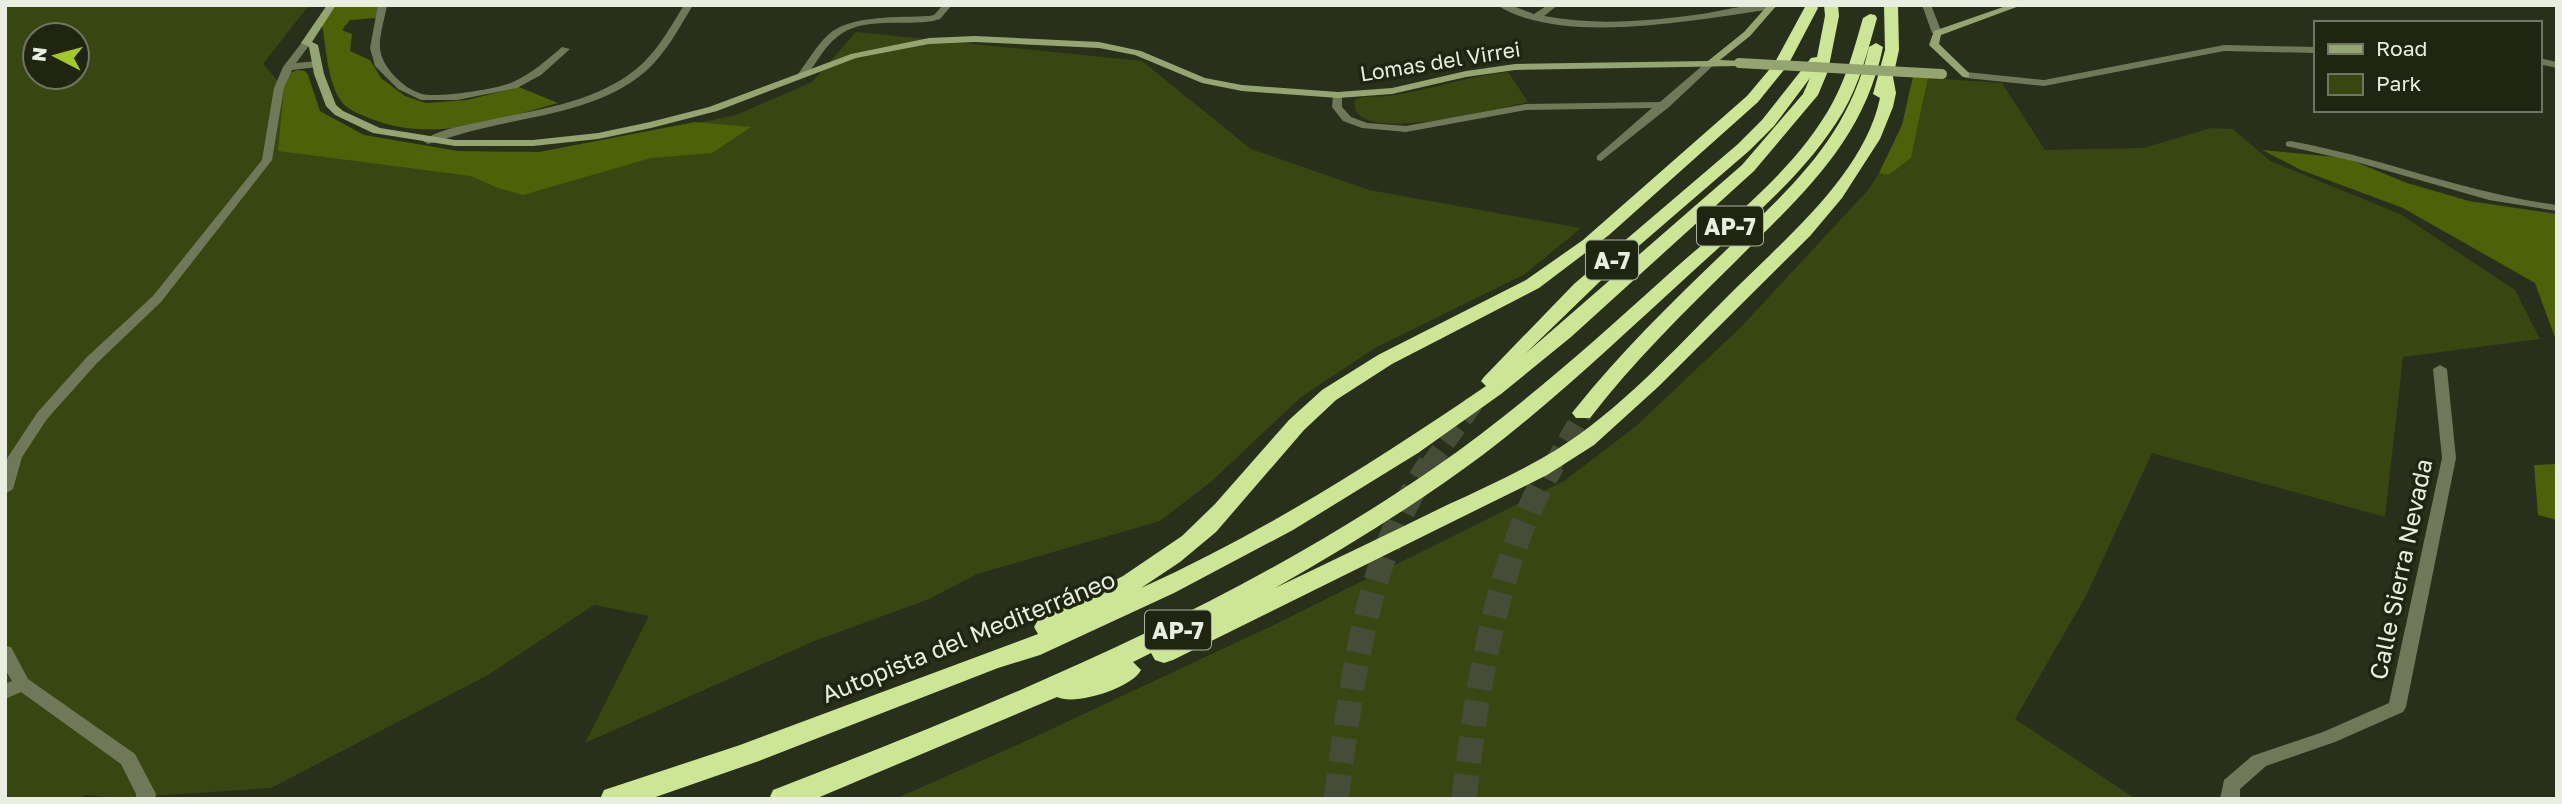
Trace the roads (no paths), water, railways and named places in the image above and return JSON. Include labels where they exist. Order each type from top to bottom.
[{"type":"highway","name":"Autopista del Mediterráneo","points":[[614,799],[785,740],[989,661],[1031,648],[1153,593],[1273,530],[1410,448],[1564,333],[1748,168],[1810,95],[1821,71],[1822,54],[1832,16],[1818,6]]},
{"type":"highway","points":[[1744,147],[1752,128],[1775,100],[1793,70],[1818,6]]},
{"type":"highway","points":[[989,661],[1028,636],[1116,591],[1165,560],[1207,527],[1301,419],[1351,379],[1409,345],[1536,281],[1611,225],[1752,99],[1778,69],[1803,18],[1818,6]]},
{"type":"highway","points":[[1796,190],[1822,178],[1852,142],[1878,102],[1892,50],[1877,9]]},
{"type":"highway","points":[[1583,413],[1629,357],[1796,190],[1834,145],[1863,93],[1875,57],[1877,9]]},
{"type":"highway","name":"AP-7","points":[[783,799],[1034,698],[1161,639],[1281,576],[1412,494],[1600,348],[1766,193],[1802,155],[1833,116],[1861,56],[1877,9]]},
{"type":"highway","name":"A-7","points":[[1492,386],[1520,346],[1555,312],[1768,123],[1822,54]]},
{"type":"highway","points":[[1034,698],[1108,680],[1539,470],[1590,437],[1629,404],[1706,329],[1835,196],[1875,131],[1890,92],[1886,80]]},
{"type":"street","points":[[5,489],[15,457],[42,416],[92,360],[157,299],[267,160],[279,88],[288,67],[332,5]]},
{"type":"street","points":[[383,5],[375,48],[380,66],[402,87],[421,97],[457,97],[513,86],[538,73],[565,49]]},
{"type":"street","points":[[428,141],[571,103],[613,88],[641,70],[670,35],[689,5]]},
{"type":"street","points":[[803,74],[834,35],[843,29],[856,25],[930,19],[937,17],[948,5]]},
{"type":"street","points":[[1501,5],[1534,18],[1579,26],[1773,6]]},
{"type":"street","points":[[1534,18],[1554,5]]},
{"type":"street","points":[[1712,5],[1721,13]]},
{"type":"street","points":[[1926,5],[1937,33],[1934,45],[1966,75],[2044,83],[2224,48],[2314,50]]},
{"type":"street","points":[[1937,33],[2018,5]]},
{"type":"street","points":[[1601,158],[1747,34],[1773,6]]},
{"type":"street","name":"Lomas del Virrei","points":[[306,43],[313,45],[331,106],[339,113],[377,131],[428,141],[533,143],[598,136],[713,109],[826,64],[887,47],[975,39],[1099,45],[1139,53],[1202,80],[1242,88],[1338,94],[1392,91],[1465,74],[1515,67],[1712,62],[1966,75]]},
{"type":"street","points":[[288,67],[317,64]]},
{"type":"street","points":[[1338,94],[1337,107],[1347,119],[1380,129],[1406,129],[1526,107],[1665,105]]},
{"type":"street","points":[[2290,144],[2363,158],[2495,200],[2557,208]]},
{"type":"street","name":"Calle Sierra Nevada","points":[[2230,799],[2231,786],[2259,761],[2329,737],[2397,707],[2449,457],[2440,369]]},
{"type":"street","points":[[5,652],[14,688],[128,759],[146,794],[145,799]]},
{"type":"tunnel","points":[[1429,466],[1476,401]]},
{"type":"tunnel","points":[[1552,466],[1583,413]]},
{"type":"tunnel","points":[[1336,799],[1355,669],[1375,583],[1408,501],[1430,464]]},
{"type":"tunnel","points":[[1464,799],[1475,715],[1503,583],[1517,541],[1553,464]]}]
